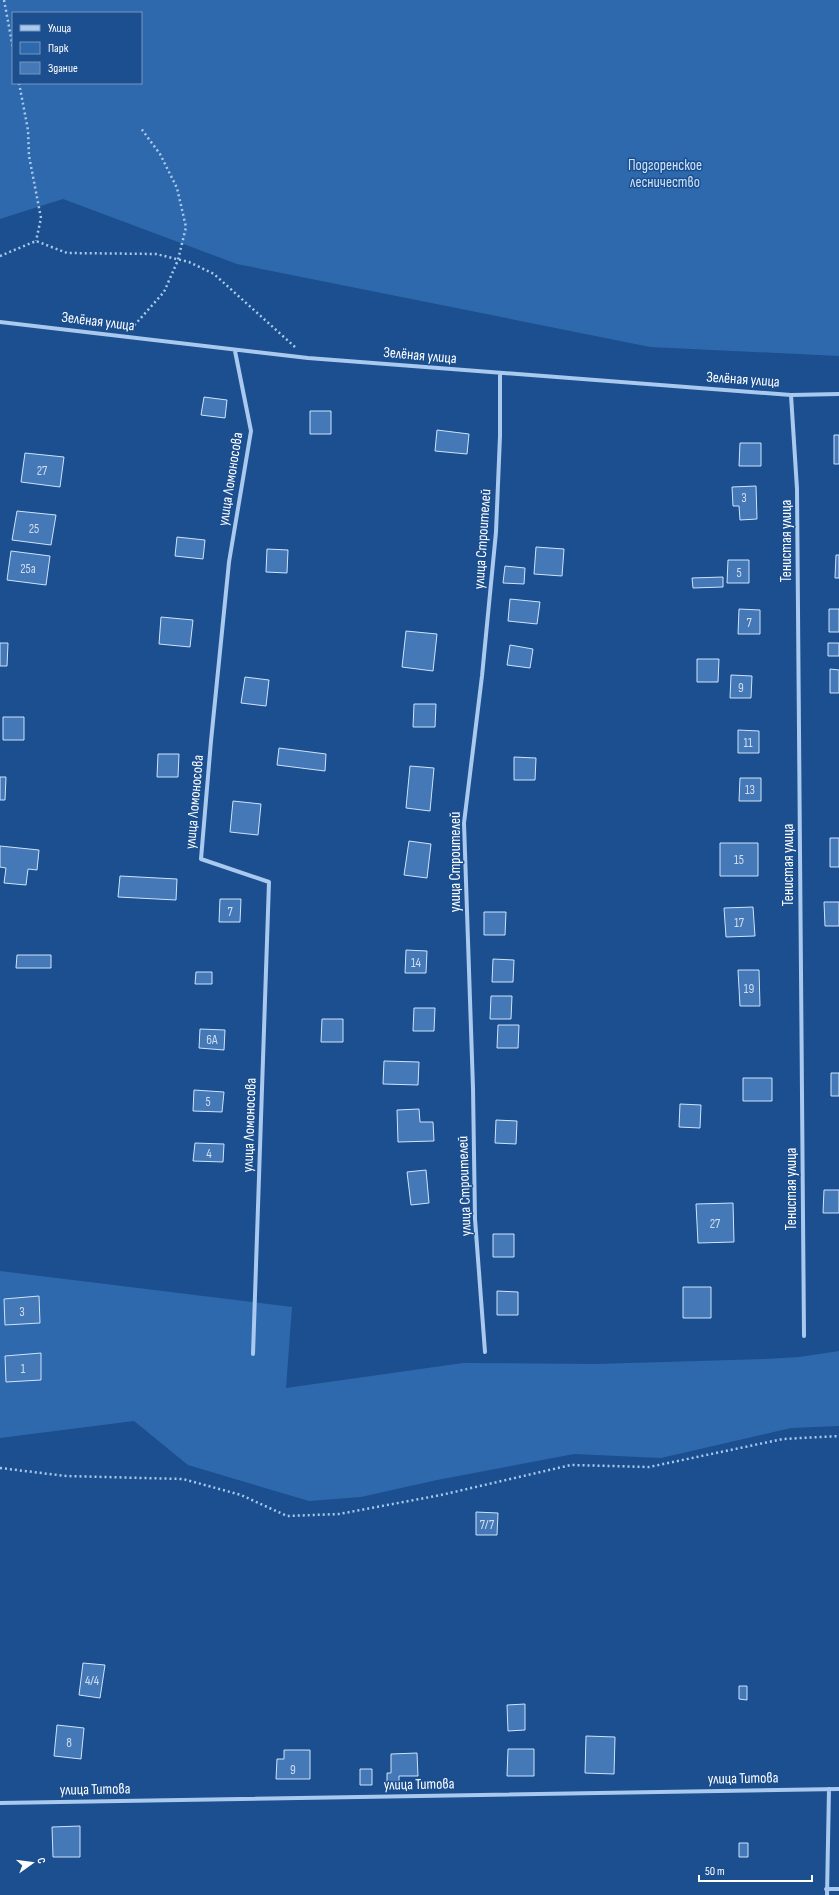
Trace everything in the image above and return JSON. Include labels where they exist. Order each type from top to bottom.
[{"type":"street","name":"Зелёная улица","points":[[0,322],[235,351],[308,358],[790,395],[839,394]]},
{"type":"street","name":"улица Ломоносова","points":[[235,351],[251,430],[229,562],[201,860],[269,882],[253,1354]]},
{"type":"street","name":"улица Строителей","points":[[485,1352],[475,1218],[474,1088],[464,823],[482,676],[496,532],[500,436],[500,373]]},
{"type":"street","name":"Тенистая улица","points":[[790,395],[797,489],[804,1336]]},
{"type":"street","points":[[827,1895],[829,1789]]},
{"type":"street","name":"улица Титова","points":[[0,1803],[839,1789]]},
{"type":"street","points":[[826,1889],[839,1889]]},
{"type":"path","points":[[4,0],[12,43]]},
{"type":"path","points":[[19,84],[28,130],[29,156],[40,218],[36,241]]},
{"type":"path","points":[[124,337],[164,292],[178,260],[186,227],[177,188],[160,154],[140,127]]},
{"type":"path","points":[[0,256],[36,241],[67,253],[156,254],[189,262],[214,274],[308,358]]},
{"type":"path","points":[[0,1468],[66,1476],[183,1479],[241,1495],[287,1516],[339,1514],[441,1494],[570,1465],[649,1467],[783,1439],[839,1436]]},
{"type":"green space","name":"Подгоренское лесничество","points":[[0,0],[839,0],[839,356],[650,347],[237,264],[63,199],[0,219]]},
{"type":"green space","points":[[0,1271],[292,1307],[286,1388],[463,1363],[597,1364],[765,1359],[799,1357],[839,1351],[839,1426],[791,1428],[661,1458],[574,1454],[437,1480],[361,1497],[309,1501],[188,1465],[134,1421],[0,1438]]},
{"type":"building","points":[[204,397],[227,400],[225,418],[201,415]]},
{"type":"building","points":[[310,411],[331,411],[331,434],[310,434]]},
{"type":"building","points":[[437,430],[469,434],[467,454],[435,451]]},
{"type":"building","points":[[834,435],[839,435],[839,464],[834,464]]},
{"type":"building","points":[[740,443],[761,443],[761,466],[739,466]]},
{"type":"building","points":[[25,453],[64,457],[60,487],[21,482]]},
{"type":"building","points":[[756,486],[757,519],[740,520],[739,506],[733,506],[732,487]]},
{"type":"building","points":[[17,511],[56,515],[51,545],[12,540]]},
{"type":"building","points":[[177,537],[205,540],[203,559],[175,556]]},
{"type":"building","points":[[536,547],[564,549],[562,576],[534,574]]},
{"type":"building","points":[[267,549],[288,550],[287,573],[266,572]]},
{"type":"building","points":[[11,551],[50,556],[46,585],[7,580]]},
{"type":"building","points":[[836,555],[839,555],[839,578],[835,578]]},
{"type":"building","points":[[728,560],[749,560],[749,583],[727,583]]},
{"type":"building","points":[[505,566],[525,568],[524,584],[503,583]]},
{"type":"building","points":[[723,577],[723,587],[693,588],[692,578]]},
{"type":"building","points":[[510,599],[540,602],[537,624],[508,621]]},
{"type":"building","points":[[739,609],[760,610],[760,634],[738,634]]},
{"type":"building","points":[[829,609],[839,609],[839,632],[829,632]]},
{"type":"building","points":[[161,617],[193,620],[190,647],[159,644]]},
{"type":"building","points":[[406,631],[437,634],[433,671],[402,667]]},
{"type":"building","points":[[0,643],[8,643],[7,666],[0,666]]},
{"type":"building","points":[[828,643],[839,643],[839,656],[828,656]]},
{"type":"building","points":[[510,645],[533,649],[530,668],[507,665]]},
{"type":"building","points":[[697,659],[719,659],[718,682],[697,682]]},
{"type":"building","points":[[830,669],[839,670],[839,693],[830,693]]},
{"type":"building","points":[[731,675],[752,676],[751,698],[730,698]]},
{"type":"building","points":[[245,677],[269,680],[266,706],[241,703]]},
{"type":"building","points":[[414,704],[436,704],[435,727],[413,727]]},
{"type":"building","points":[[3,717],[24,717],[24,740],[3,740]]},
{"type":"building","points":[[738,730],[759,731],[759,753],[738,753]]},
{"type":"building","points":[[279,748],[326,754],[325,771],[277,765]]},
{"type":"building","points":[[158,754],[179,754],[178,777],[157,777]]},
{"type":"building","points":[[514,757],[536,758],[535,780],[514,780]]},
{"type":"building","points":[[410,766],[434,768],[430,811],[406,808]]},
{"type":"building","points":[[0,777],[6,777],[5,800],[0,800]]},
{"type":"building","points":[[740,778],[761,778],[761,801],[739,801]]},
{"type":"building","points":[[233,801],[261,804],[258,835],[230,832]]},
{"type":"building","points":[[830,838],[839,838],[839,867],[830,867]]},
{"type":"building","points":[[409,841],[431,844],[427,878],[404,875]]},
{"type":"building","points":[[720,843],[758,843],[758,876],[720,876]]},
{"type":"building","points":[[0,846],[39,850],[37,870],[28,869],[26,885],[4,883],[6,868],[0,867]]},
{"type":"building","points":[[120,876],[177,879],[176,900],[118,897]]},
{"type":"building","points":[[220,899],[241,899],[240,922],[219,922]]},
{"type":"building","points":[[824,902],[839,902],[839,926],[825,926]]},
{"type":"building","points":[[753,907],[755,936],[726,937],[724,908]]},
{"type":"building","points":[[484,912],[506,912],[505,935],[484,935]]},
{"type":"building","points":[[406,950],[427,951],[426,973],[405,973]]},
{"type":"building","points":[[17,955],[51,955],[51,968],[16,968]]},
{"type":"building","points":[[493,959],[514,960],[513,982],[492,982]]},
{"type":"building","points":[[738,970],[759,970],[760,1006],[740,1006]]},
{"type":"building","points":[[196,972],[212,972],[212,984],[195,984]]},
{"type":"building","points":[[491,996],[512,996],[511,1019],[490,1019]]},
{"type":"building","points":[[414,1008],[435,1008],[434,1031],[413,1031]]},
{"type":"building","points":[[322,1019],[343,1019],[343,1042],[321,1042]]},
{"type":"building","points":[[498,1025],[519,1025],[518,1048],[497,1048]]},
{"type":"building","points":[[200,1029],[225,1030],[224,1050],[199,1048]]},
{"type":"building","points":[[384,1061],[419,1062],[418,1085],[383,1084]]},
{"type":"building","points":[[831,1073],[839,1073],[839,1096],[831,1096]]},
{"type":"building","points":[[743,1078],[772,1078],[772,1101],[743,1101]]},
{"type":"building","points":[[194,1090],[224,1092],[222,1112],[193,1111]]},
{"type":"building","points":[[680,1104],[701,1105],[700,1128],[679,1127]]},
{"type":"building","points":[[419,1109],[420,1122],[433,1122],[434,1141],[398,1142],[397,1110]]},
{"type":"building","points":[[496,1120],[517,1121],[516,1144],[495,1143]]},
{"type":"building","points":[[195,1143],[224,1144],[223,1162],[193,1161]]},
{"type":"building","points":[[426,1170],[429,1203],[411,1205],[407,1172]]},
{"type":"building","points":[[824,1190],[839,1190],[839,1213],[823,1213]]},
{"type":"building","points":[[733,1203],[734,1242],[698,1243],[696,1204]]},
{"type":"building","points":[[493,1234],[514,1234],[514,1257],[493,1257]]},
{"type":"building","points":[[683,1287],[711,1287],[711,1318],[683,1318]]},
{"type":"building","points":[[497,1291],[518,1292],[518,1315],[497,1315]]},
{"type":"building","points":[[39,1296],[40,1323],[5,1325],[4,1299]]},
{"type":"building","points":[[41,1353],[41,1380],[6,1382],[5,1356]]},
{"type":"building","points":[[476,1512],[498,1513],[497,1535],[476,1535]]},
{"type":"building","points":[[83,1663],[105,1665],[100,1698],[79,1695]]},
{"type":"building","points":[[739,1686],[747,1686],[747,1700],[739,1699]]},
{"type":"building","points":[[525,1704],[525,1730],[508,1731],[507,1705]]},
{"type":"building","points":[[57,1725],[84,1728],[81,1759],[54,1756]]},
{"type":"building","points":[[586,1736],[615,1737],[614,1774],[585,1773]]},
{"type":"building","points":[[508,1749],[534,1749],[534,1776],[507,1776]]},
{"type":"building","points":[[284,1750],[310,1750],[310,1779],[276,1779],[277,1759],[284,1759]]},
{"type":"building","points":[[417,1753],[418,1776],[399,1776],[399,1782],[387,1782],[387,1773],[391,1773],[391,1754]]},
{"type":"building","points":[[360,1769],[372,1769],[372,1785],[360,1785]]},
{"type":"building","points":[[80,1826],[80,1857],[53,1857],[52,1827]]},
{"type":"building","points":[[739,1843],[748,1843],[748,1857],[739,1857]]}]
